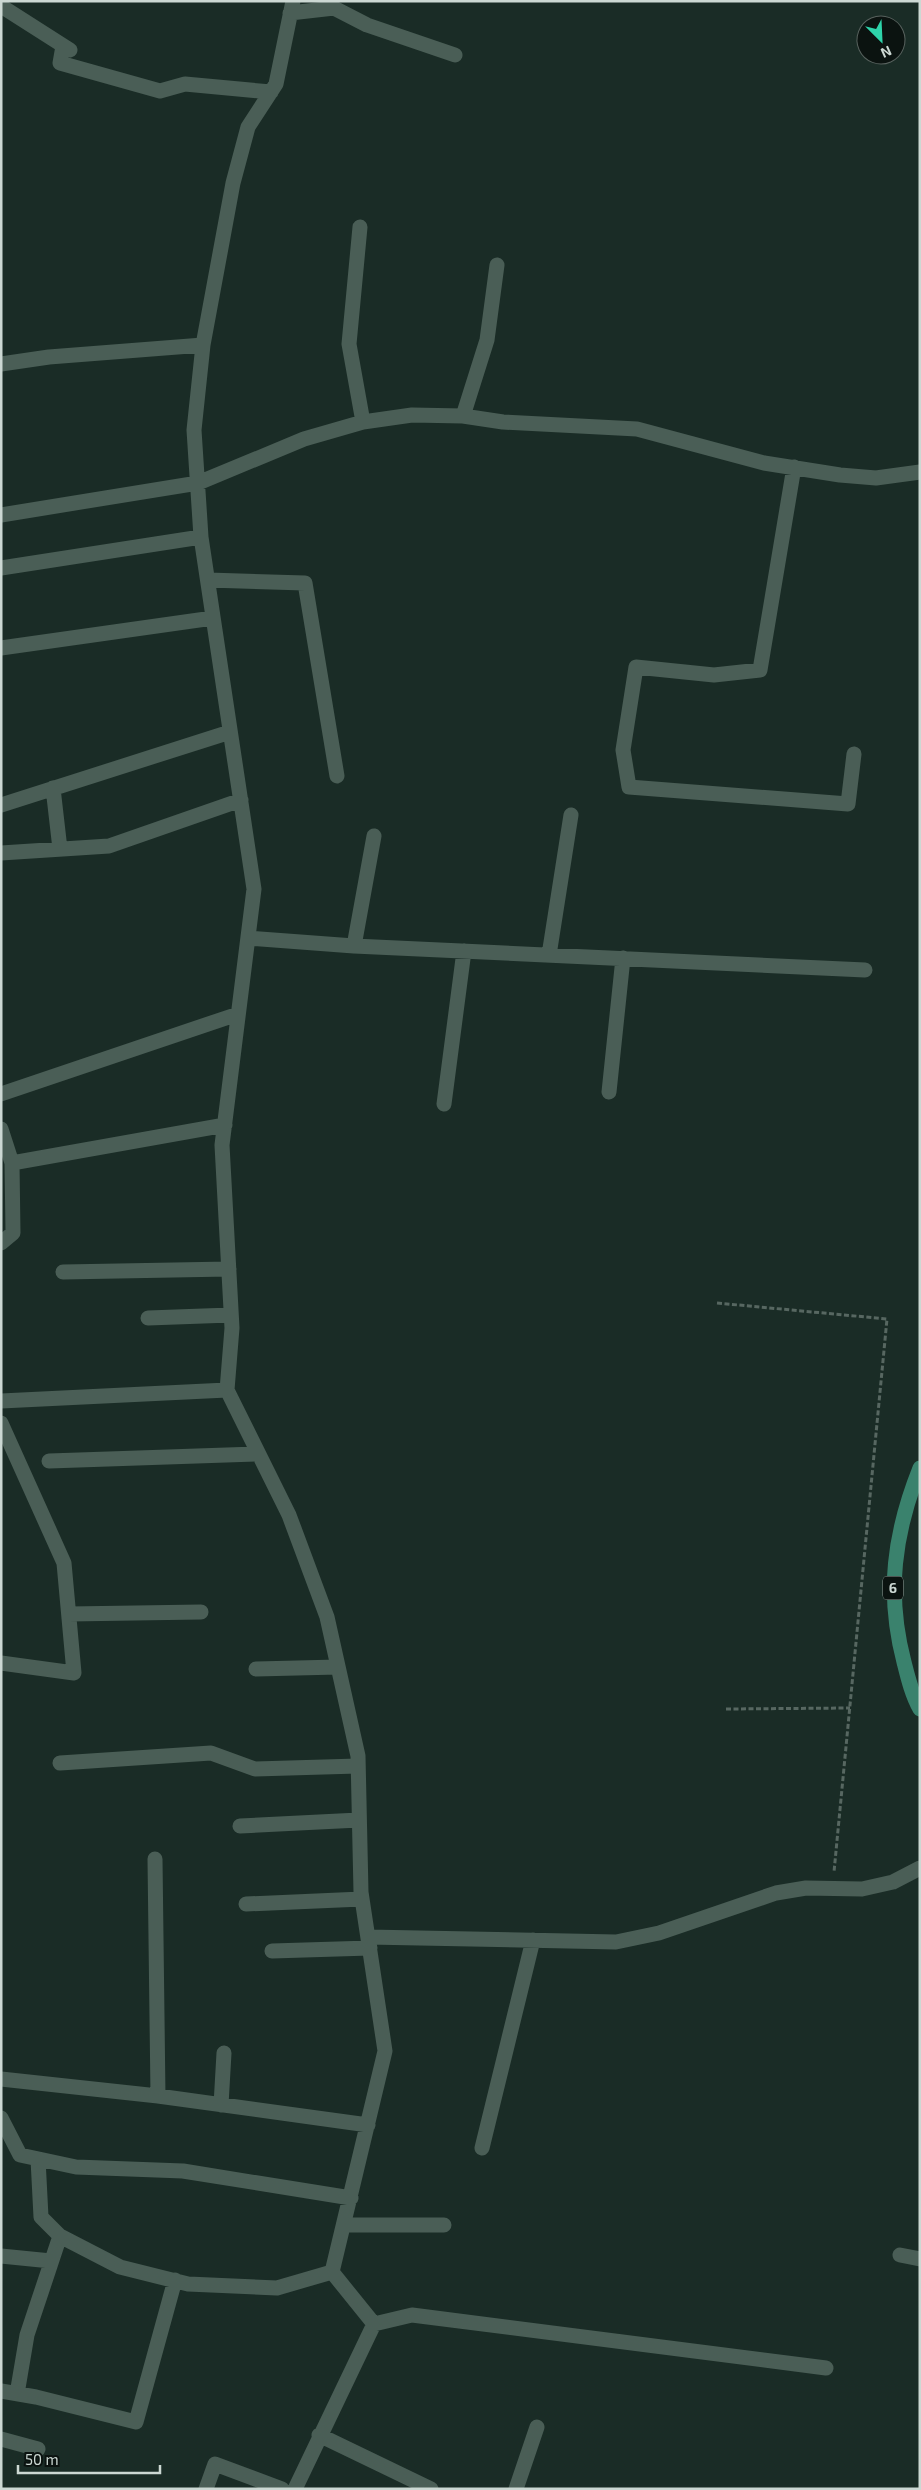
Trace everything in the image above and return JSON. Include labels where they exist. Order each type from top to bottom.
[{"type":"main road","name":"6","points":[[920,1468],[908,1499],[893,1573],[894,1604],[900,1648],[920,1709]]},
{"type":"street","points":[[1,6],[67,48],[60,63],[160,91],[185,84],[271,92]]},
{"type":"street","points":[[332,2272],[345,2225],[385,2051],[362,1899],[358,1766],[327,1618],[289,1515],[227,1390],[232,1315],[222,1145],[254,889],[202,537],[194,430],[203,345],[233,183],[248,127],[276,84],[292,7],[334,8],[367,25],[455,54]]},
{"type":"street","points":[[360,227],[349,344],[364,422]]},
{"type":"street","points":[[463,416],[487,340],[497,265]]},
{"type":"street","points":[[1,364],[49,357],[203,345]]},
{"type":"street","points":[[1,515],[198,483],[304,439],[364,422],[412,415],[463,416],[503,422],[637,429],[747,459],[840,475],[876,478],[920,472]]},
{"type":"street","points":[[794,468],[760,670],[714,675],[636,667],[623,750],[629,787],[848,804],[854,754]]},
{"type":"street","points":[[1,568],[202,537]]},
{"type":"street","points":[[208,580],[306,583],[337,776]]},
{"type":"street","points":[[1,648],[213,618]]},
{"type":"street","points":[[1,805],[230,732]]},
{"type":"street","points":[[52,788],[60,849]]},
{"type":"street","points":[[1,853],[109,846],[241,800]]},
{"type":"street","points":[[549,955],[571,815]]},
{"type":"street","points":[[354,946],[374,836]]},
{"type":"street","points":[[248,938],[354,946],[865,970]]},
{"type":"street","points":[[444,1104],[464,951]]},
{"type":"street","points":[[609,1092],[623,958]]},
{"type":"street","points":[[1,1094],[238,1014]]},
{"type":"street","points":[[12,1163],[225,1126]]},
{"type":"street","points":[[1,1129],[12,1163],[14,1233],[1,1244]]},
{"type":"street","points":[[63,1272],[229,1269]]},
{"type":"street","points":[[148,1318],[232,1315]]},
{"type":"street","points":[[1,1401],[227,1390]]},
{"type":"street","points":[[1,1423],[64,1563],[74,1673],[1,1663]]},
{"type":"street","points":[[49,1461],[258,1454]]},
{"type":"street","points":[[69,1614],[201,1612]]},
{"type":"street","points":[[256,1669],[338,1667]]},
{"type":"street","points":[[60,1763],[211,1753],[255,1769],[358,1766]]},
{"type":"street","points":[[240,1826],[359,1820]]},
{"type":"street","points":[[155,1859],[158,2096]]},
{"type":"street","points":[[272,1950],[369,1943],[533,1940],[616,1942],[659,1933],[776,1893],[806,1888],[832,1890],[862,1889],[893,1882],[920,1868]]},
{"type":"street","points":[[246,1904],[362,1899]]},
{"type":"street","points":[[482,2148],[533,1940]]},
{"type":"street","points":[[221,2105],[224,2053]]},
{"type":"street","points":[[1,2080],[158,2096],[368,2126]]},
{"type":"street","points":[[2,2121],[20,2155],[38,2159],[76,2167],[183,2171],[351,2198]]},
{"type":"street","points":[[38,2159],[41,2218],[60,2236],[120,2267],[188,2284],[277,2288],[332,2272]]},
{"type":"street","points":[[345,2225],[444,2225]]},
{"type":"street","points":[[17,2394],[27,2335],[60,2236]]},
{"type":"street","points":[[900,2255],[920,2259]]},
{"type":"street","points":[[1,2256],[51,2261]]},
{"type":"street","points":[[332,2272],[374,2324]]},
{"type":"street","points":[[1,2391],[36,2396],[136,2422],[175,2280]]},
{"type":"street","points":[[374,2324],[412,2315],[826,2368]]},
{"type":"street","points":[[295,2489],[319,2435],[374,2324]]},
{"type":"street","points":[[516,2489],[537,2427]]},
{"type":"street","points":[[319,2435],[430,2489]]},
{"type":"street","points":[[1,2439],[38,2449]]},
{"type":"street","points":[[206,2489],[215,2464],[282,2489]]},
{"type":"path","points":[[717,1303],[887,1319],[832,1890]]},
{"type":"path","points":[[726,1709],[850,1708]]}]
